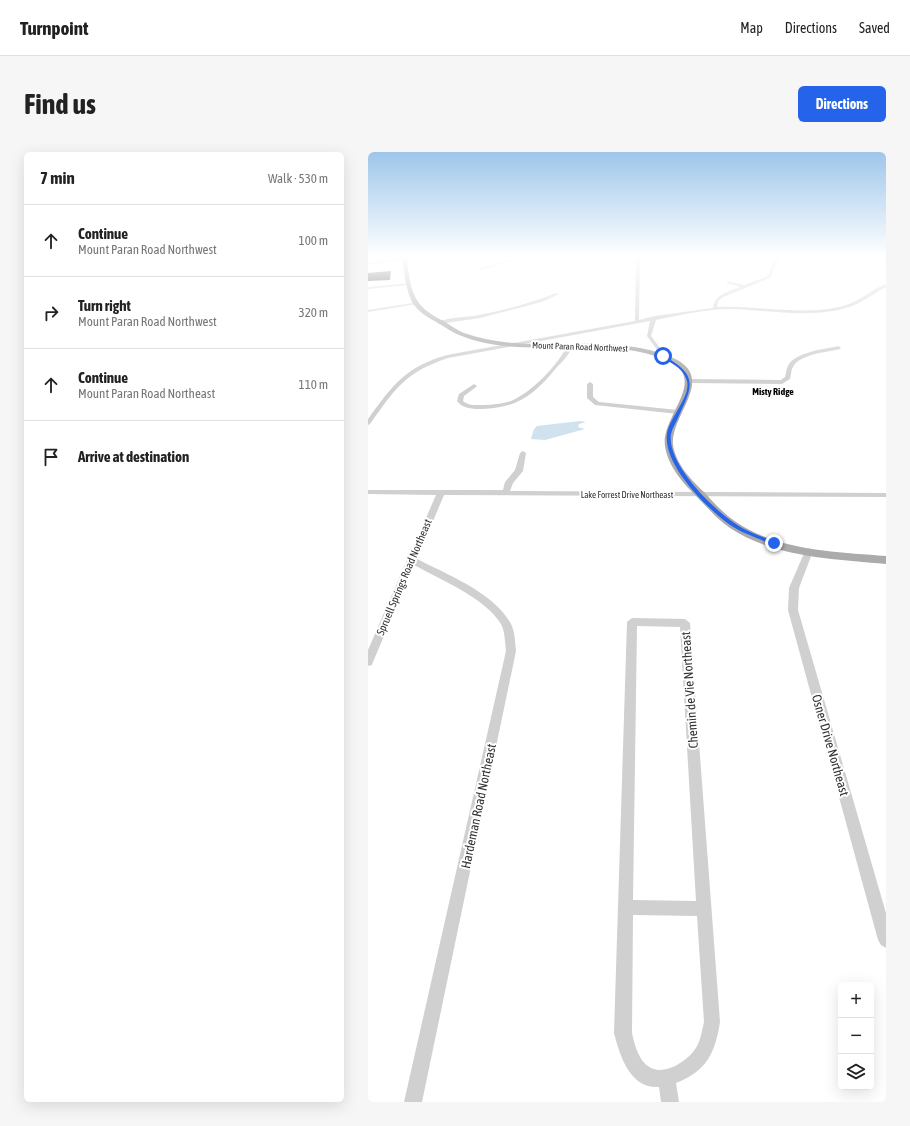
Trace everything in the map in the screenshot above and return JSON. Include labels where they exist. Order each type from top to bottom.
[{"type":"main road","name":"Mount Paran Road Northwest","points":[[415,299],[417,303],[438,322],[466,336],[497,345],[514,344],[624,348],[663,356],[680,366],[689,381]]},
{"type":"main road","points":[[689,381],[689,391],[669,433],[669,446],[676,464],[688,482],[728,521],[743,530],[774,543],[809,551],[886,560]]},
{"type":"street","points":[[438,322],[457,318],[478,317],[544,299]]},
{"type":"street","points":[[637,299],[637,321]]},
{"type":"street","points":[[715,309],[718,299]]},
{"type":"street","points":[[514,344],[655,317],[715,309],[831,310],[854,303],[861,299]]},
{"type":"street","points":[[368,311],[417,303]]},
{"type":"street","points":[[483,310],[501,310]]},
{"type":"street","points":[[457,318],[470,312]]},
{"type":"street","points":[[655,317],[652,320],[649,336],[663,356]]},
{"type":"street","points":[[368,423],[397,382],[408,373],[438,360],[497,345]]},
{"type":"street","points":[[474,386],[461,395],[460,401],[464,405],[473,407],[495,407],[512,403],[535,388],[566,354],[569,347]]},
{"type":"street","points":[[689,381],[782,382],[788,378],[790,367],[796,360],[807,355],[839,348]]},
{"type":"street","points":[[590,384],[590,398],[597,404],[678,412]]},
{"type":"street","points":[[506,493],[509,482],[519,471],[523,453]]},
{"type":"street","name":"Lake Forrest Drive Northeast","points":[[368,492],[886,495]]},
{"type":"street","name":"Spruell Springs Road Northeast","points":[[368,662],[441,492]]},
{"type":"street","name":"Osner Drive Northeast","points":[[809,551],[794,588],[793,610],[886,940]]},
{"type":"street","name":"Hardeman Road Northeast","points":[[411,559],[472,594],[491,607],[504,621],[510,635],[511,651],[413,1102]]},
{"type":"street","name":"Chemin de Vie Northeast","points":[[632,622],[685,623],[712,1022],[709,1041],[700,1058],[690,1067],[667,1079],[649,1077],[636,1067],[627,1052],[623,1033],[626,907],[632,622]]},
{"type":"street","points":[[626,907],[704,910]]},
{"type":"street","points":[[667,1079],[670,1102]]},
{"type":"water","points":[[580,421],[586,422],[579,424],[578,427],[585,429],[545,440],[531,439],[534,429],[537,426]]},
{"type":"district","name":"Misty Ridge","points":[[773,391]]},
{"type":"route","points":[[663,356],[680,366],[689,381],[689,391],[669,433],[669,446],[676,464],[696,491],[734,526],[774,543]]}]
